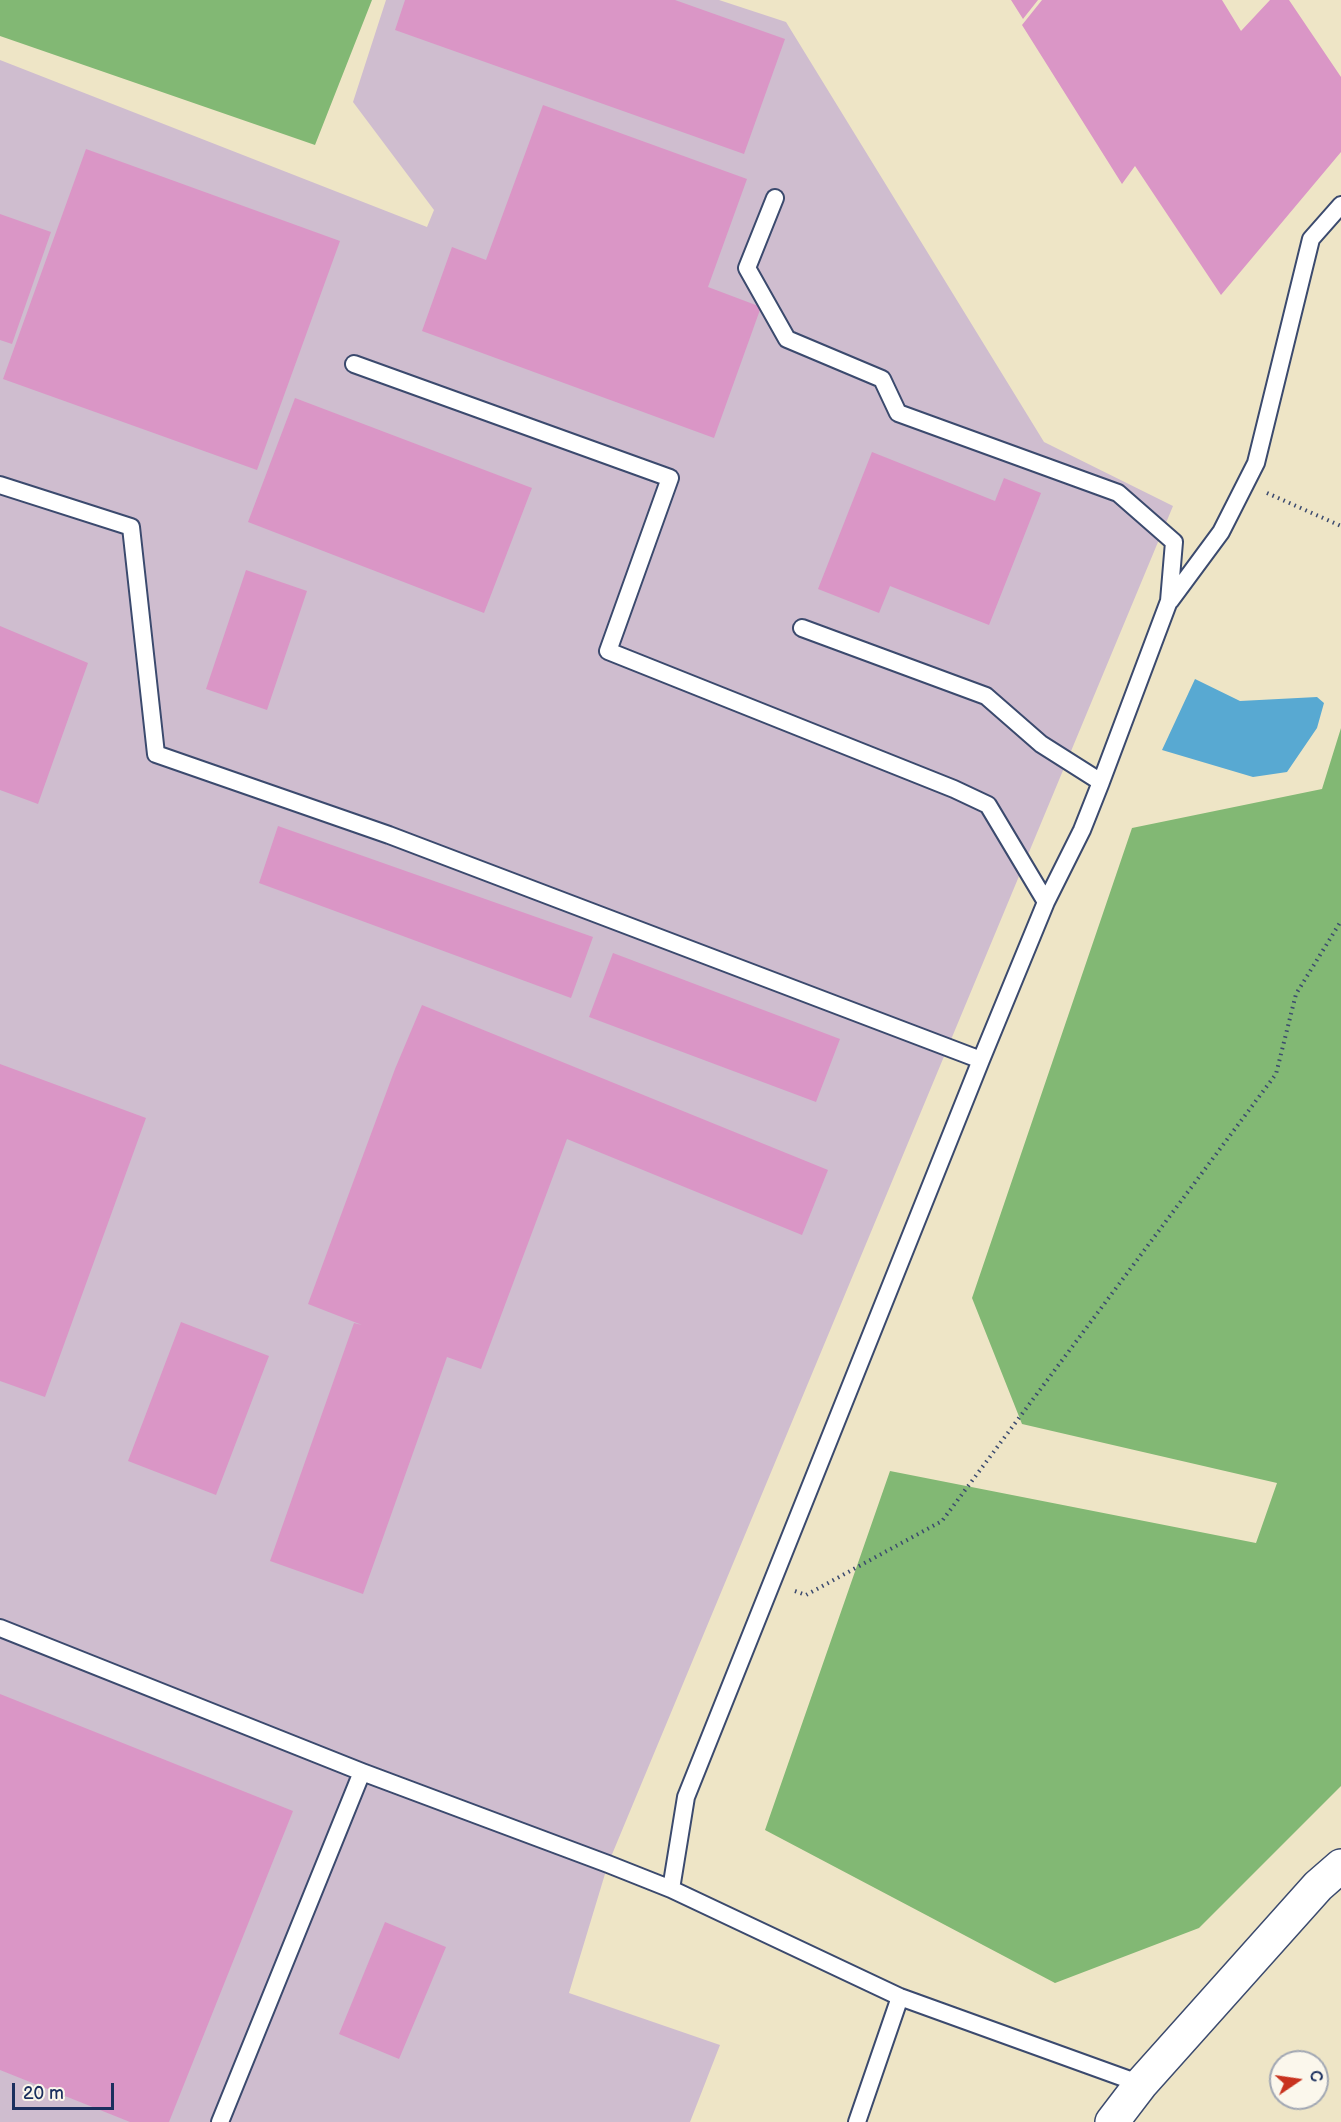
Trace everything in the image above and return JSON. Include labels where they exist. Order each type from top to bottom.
[{"type":"street","points":[[1112,2122],[1141,2084],[1318,1886],[1341,1866]]},
{"type":"lane","points":[[670,1889],[686,1797],[981,1060],[1046,902],[1082,830],[1101,782],[1169,601],[1174,542],[1118,493],[898,413],[882,379],[788,339],[747,268],[775,198]]},
{"type":"lane","points":[[1169,601],[1221,532],[1256,463],[1311,239],[1341,205]]},
{"type":"lane","points":[[354,364],[670,478],[608,651],[988,805],[1046,902]]},
{"type":"lane","points":[[0,485],[131,527],[156,754],[389,835],[981,1060]]},
{"type":"lane","points":[[802,628],[986,696],[1041,744],[1101,782]]},
{"type":"lane","points":[[0,1628],[362,1772],[670,1889],[900,1997],[1141,2084]]},
{"type":"lane","points":[[220,2122],[362,1772]]},
{"type":"lane","points":[[857,2122],[900,1997]]},
{"type":"path","points":[[1244,484],[1341,526]]},
{"type":"path","points":[[772,1583],[806,1595],[942,1521],[1276,1074],[1296,994],[1341,921]]},
{"type":"shaded area","points":[[386,0],[719,0],[786,22],[1044,442],[1173,506],[608,1864],[569,1993],[720,2045],[690,2122],[0,2122],[0,60],[427,227],[434,210],[353,102]]},
{"type":"green space","points":[[0,0],[372,0],[315,145],[0,36]]},
{"type":"green space","points":[[1341,728],[1341,1786],[1199,1928],[1055,1983],[765,1830],[890,1471],[1256,1543],[1277,1483],[1022,1424],[972,1298],[1132,828],[1322,789]]},
{"type":"water","points":[[1195,679],[1240,701],[1317,697],[1324,703],[1317,728],[1287,772],[1253,777],[1162,750]]},
{"type":"building","points":[[405,0],[675,0],[785,39],[744,154],[395,30]]},
{"type":"building","points":[[1011,0],[1038,0],[1023,19]]},
{"type":"building","points":[[1042,0],[1222,0],[1241,31],[1270,0],[1289,0],[1341,77],[1341,152],[1221,295],[1135,166],[1122,184],[1022,25]]},
{"type":"building","points":[[543,105],[747,179],[708,287],[761,307],[714,438],[422,331],[452,247],[486,260]]},
{"type":"building","points":[[86,149],[340,241],[257,470],[3,379]]},
{"type":"building","points":[[0,214],[51,232],[12,344],[0,340]]},
{"type":"building","points":[[295,398],[532,488],[484,613],[248,522]]},
{"type":"building","points":[[872,452],[995,501],[1004,478],[1041,493],[989,625],[890,586],[879,613],[818,589]]},
{"type":"building","points":[[246,570],[307,591],[267,710],[206,689]]},
{"type":"building","points":[[0,626],[88,663],[38,804],[0,790]]},
{"type":"building","points":[[278,826],[593,937],[571,998],[259,883]]},
{"type":"building","points":[[613,953],[840,1039],[816,1102],[589,1017]]},
{"type":"building","points":[[422,1005],[828,1170],[802,1235],[567,1139],[481,1369],[447,1357],[363,1594],[270,1561],[354,1323],[362,1325],[308,1304],[395,1069]]},
{"type":"building","points":[[0,1064],[146,1118],[45,1397],[0,1381]]},
{"type":"building","points":[[181,1322],[269,1356],[216,1495],[128,1461]]},
{"type":"building","points":[[0,1694],[293,1811],[169,2122],[130,2122],[0,2070]]},
{"type":"building","points":[[385,1922],[446,1947],[399,2059],[339,2034]]}]
